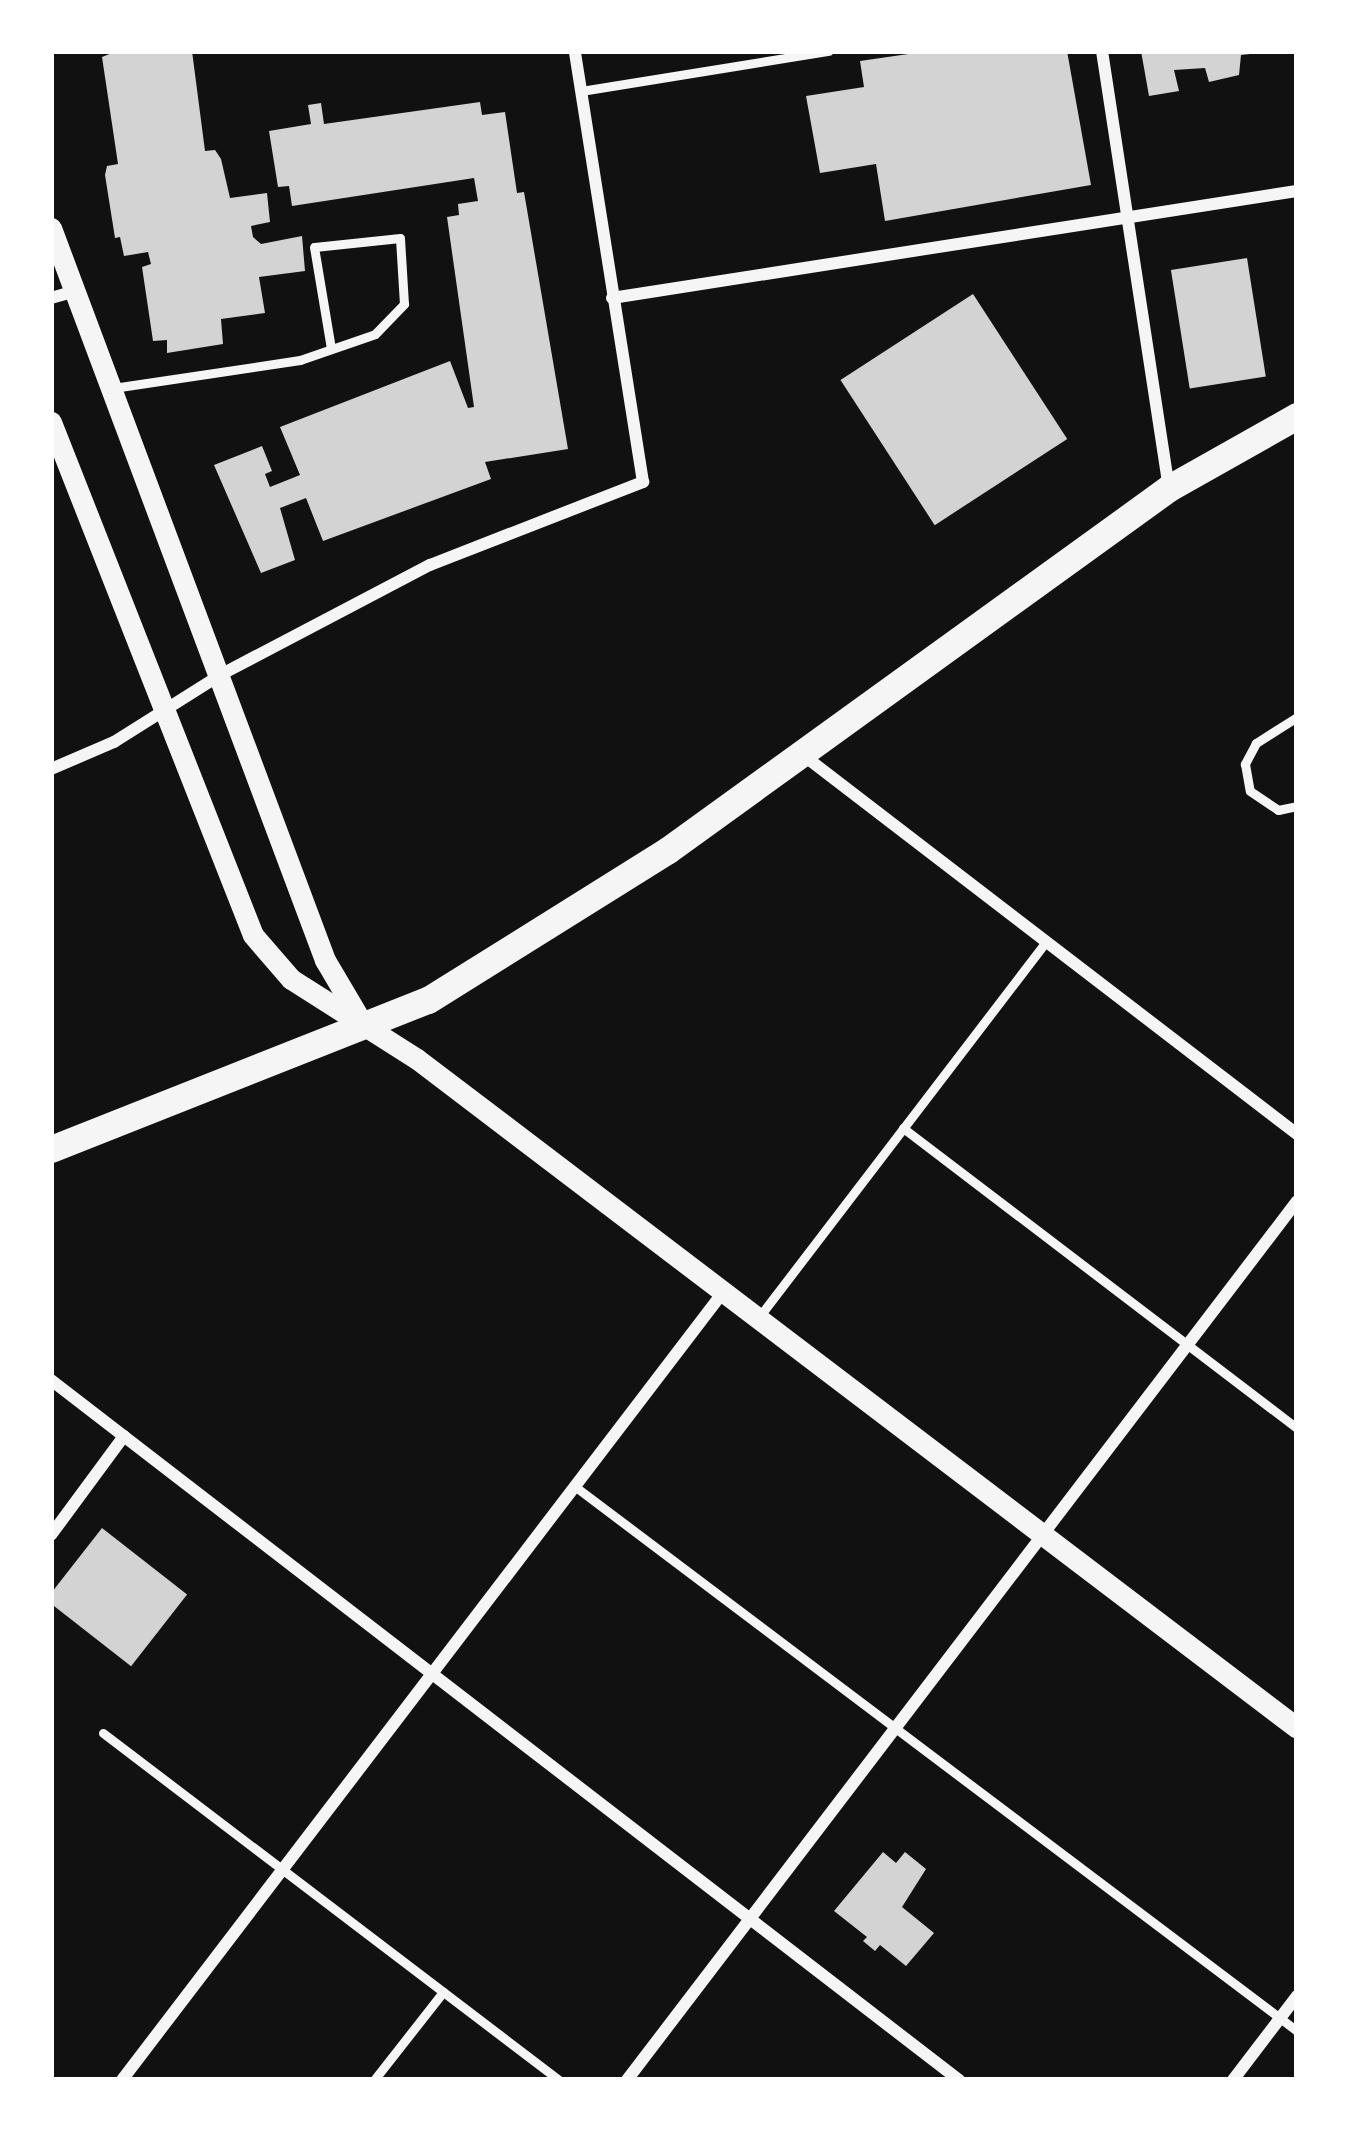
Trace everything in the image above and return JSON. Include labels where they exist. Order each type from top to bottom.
[{"type":"main road","points":[[51,1149],[362,1022],[428,1000],[668,850],[1169,488],[1297,416]]},
{"type":"street","points":[[51,769],[114,742],[222,674],[430,565],[643,482],[575,51]]},
{"type":"street","points":[[1102,51],[1169,488]]},
{"type":"street","points":[[612,298],[1297,190]]},
{"type":"street","points":[[51,228],[222,674],[325,960],[362,1022]]},
{"type":"street","points":[[51,298],[76,290]]},
{"type":"street","points":[[51,422],[253,935],[315,998],[362,1022],[759,1317],[1297,1728]]},
{"type":"street","points":[[802,754],[1297,1134]]},
{"type":"street","points":[[626,2080],[1297,1201]]},
{"type":"street","points":[[122,2080],[724,1292]]},
{"type":"street","points":[[51,1380],[959,2080]]},
{"type":"street","points":[[51,1534],[124,1436]]},
{"type":"street","points":[[1233,2080],[1297,1996]]},
{"type":"lane","points":[[581,91],[830,51]]},
{"type":"lane","points":[[113,388],[300,360],[375,334],[404,304],[400,238],[314,247],[331,349]]},
{"type":"lane","points":[[1297,717],[1256,743],[1245,764],[1250,791],[1278,810],[1297,806]]},
{"type":"lane","points":[[759,1317],[1046,941]]},
{"type":"lane","points":[[902,1128],[1297,1428]]},
{"type":"lane","points":[[577,1488],[1297,2031]]},
{"type":"lane","points":[[104,1732],[559,2080]]},
{"type":"lane","points":[[374,2080],[443,1992]]},
{"type":"building","points":[[117,51],[192,51],[205,151],[215,150],[221,159],[230,198],[267,193],[270,222],[251,226],[253,237],[261,244],[302,236],[305,271],[259,277],[265,313],[221,319],[223,344],[167,353],[167,340],[153,341],[142,267],[151,264],[148,252],[124,256],[120,237],[115,238],[105,175],[107,166],[118,164],[102,57]]},
{"type":"building","points":[[929,51],[1067,51],[1091,185],[885,221],[876,164],[820,173],[806,96],[864,87],[860,61]]},
{"type":"building","points":[[1141,51],[1250,54],[1241,55],[1239,75],[1209,82],[1205,68],[1174,70],[1179,91],[1149,96]]},
{"type":"building","points":[[480,102],[482,115],[505,112],[517,193],[524,192],[568,449],[485,462],[491,479],[323,541],[306,498],[280,508],[295,560],[261,573],[214,465],[262,446],[272,471],[265,474],[270,487],[300,475],[280,427],[450,361],[468,408],[474,407],[447,217],[459,215],[458,204],[478,201],[474,178],[292,206],[289,186],[278,187],[269,131],[311,124],[308,105],[321,103],[324,124]]},
{"type":"building","points":[[1247,258],[1266,377],[1190,389],[1171,270]]},
{"type":"building","points":[[973,294],[1067,439],[935,525],[840,380]]},
{"type":"building","points":[[102,1528],[187,1594],[131,1666],[51,1604],[51,1593]]},
{"type":"building","points":[[883,1852],[896,1863],[905,1852],[926,1869],[902,1907],[934,1933],[906,1966],[880,1945],[875,1951],[863,1941],[867,1937],[834,1911]]}]
